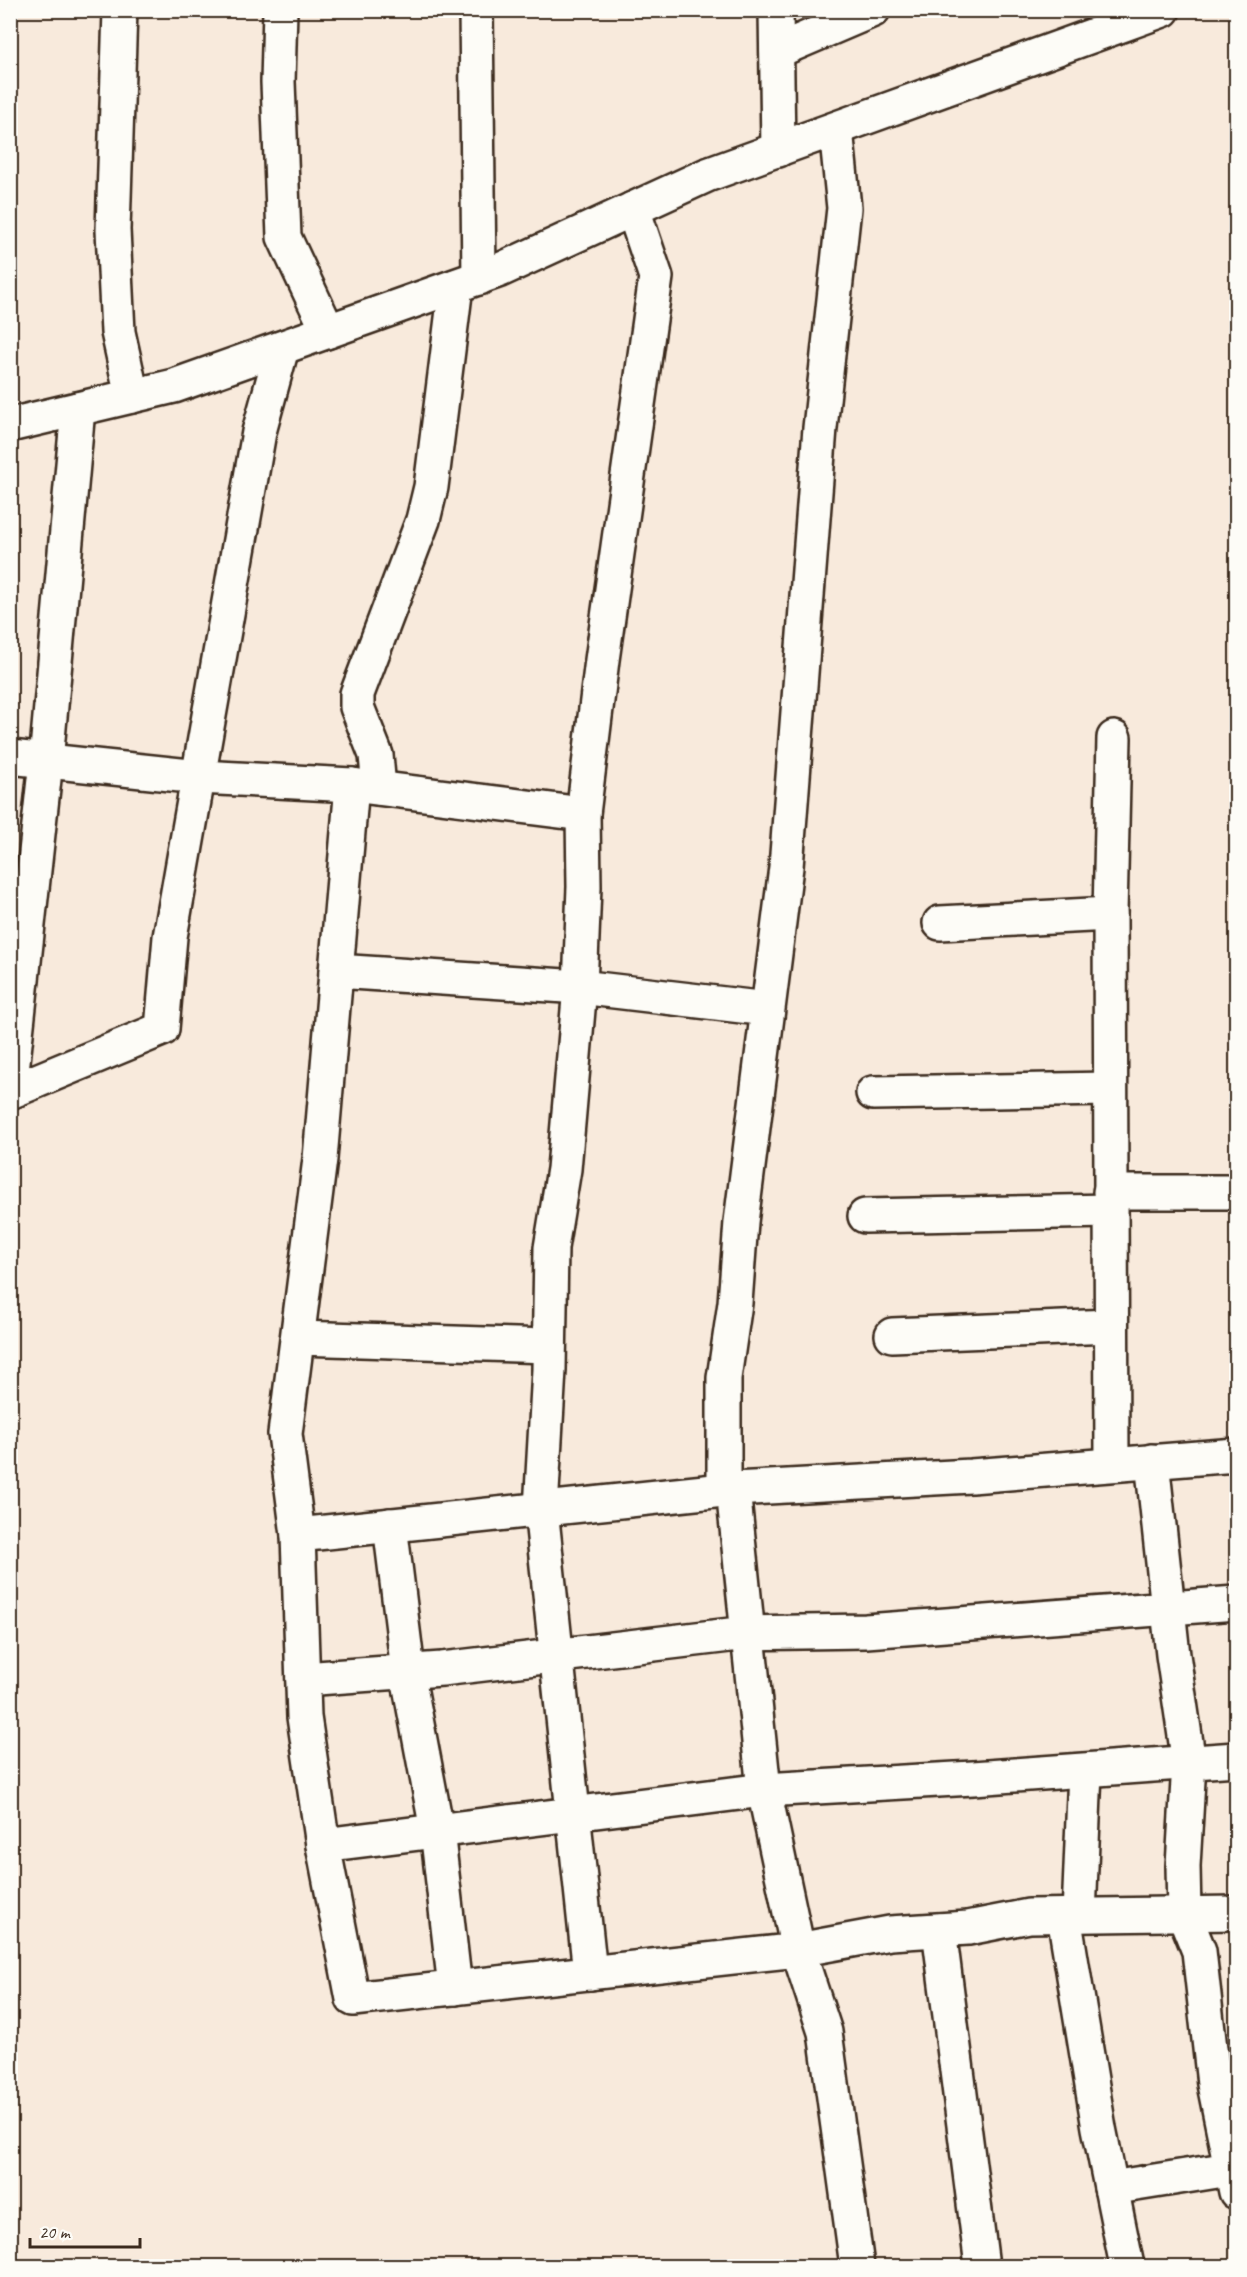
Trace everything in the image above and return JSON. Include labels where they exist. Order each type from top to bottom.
[{"type":"street","points":[[120,10],[113,230],[118,332],[132,396]]},
{"type":"street","points":[[280,10],[278,82],[284,237],[328,332]]},
{"type":"street","points":[[476,10],[468,282],[423,520],[357,694],[357,707],[376,755],[366,786],[336,971],[320,1159],[285,1434],[298,1535],[304,1717],[322,1845],[352,1999],[798,1950],[890,1933],[968,1928],[1029,1916],[1236,1913]]},
{"type":"street","points":[[776,10],[778,150]]},
{"type":"street","points":[[777,51],[873,10]]},
{"type":"street","points":[[10,425],[174,386],[468,282],[707,175],[1163,10]]},
{"type":"street","points":[[836,129],[844,207],[820,428],[786,867],[741,1222],[735,1303],[724,1378],[728,1489],[764,1790],[798,1950],[825,2032],[857,2266]]},
{"type":"street","points":[[590,1973],[541,1509],[551,1248],[564,1169],[580,987],[584,886],[583,814],[602,660],[656,277],[633,209]]},
{"type":"street","points":[[78,409],[46,761],[15,1000],[10,1091],[162,1029],[170,937],[259,432],[282,348]]},
{"type":"street","points":[[1112,1464],[1109,1089],[1114,738]]},
{"type":"street","points":[[10,757],[199,777],[366,786],[583,814]]},
{"type":"street","points":[[940,923],[1110,914]]},
{"type":"street","points":[[336,971],[580,987],[767,1009]]},
{"type":"street","points":[[873,1093],[1109,1089]]},
{"type":"street","points":[[865,1216],[1110,1202],[1236,1192]]},
{"type":"street","points":[[892,1335],[1110,1326]]},
{"type":"street","points":[[298,1338],[549,1346]]},
{"type":"street","points":[[298,1535],[728,1489],[971,1476],[1236,1455]]},
{"type":"street","points":[[1111,2188],[1235,2176],[1214,2084],[1199,1951],[1184,1914],[1183,1866],[1189,1763],[1168,1607],[1152,1461]]},
{"type":"street","points":[[390,1525],[408,1672],[437,1830],[455,1988]]},
{"type":"street","points":[[303,1679],[408,1672],[747,1633],[866,1631],[1236,1603]]},
{"type":"street","points":[[322,1845],[764,1790],[1085,1771],[1236,1759]]},
{"type":"street","points":[[1085,1771],[1071,1915],[1111,2188],[1127,2266]]},
{"type":"street","points":[[939,1930],[982,2266]]}]
